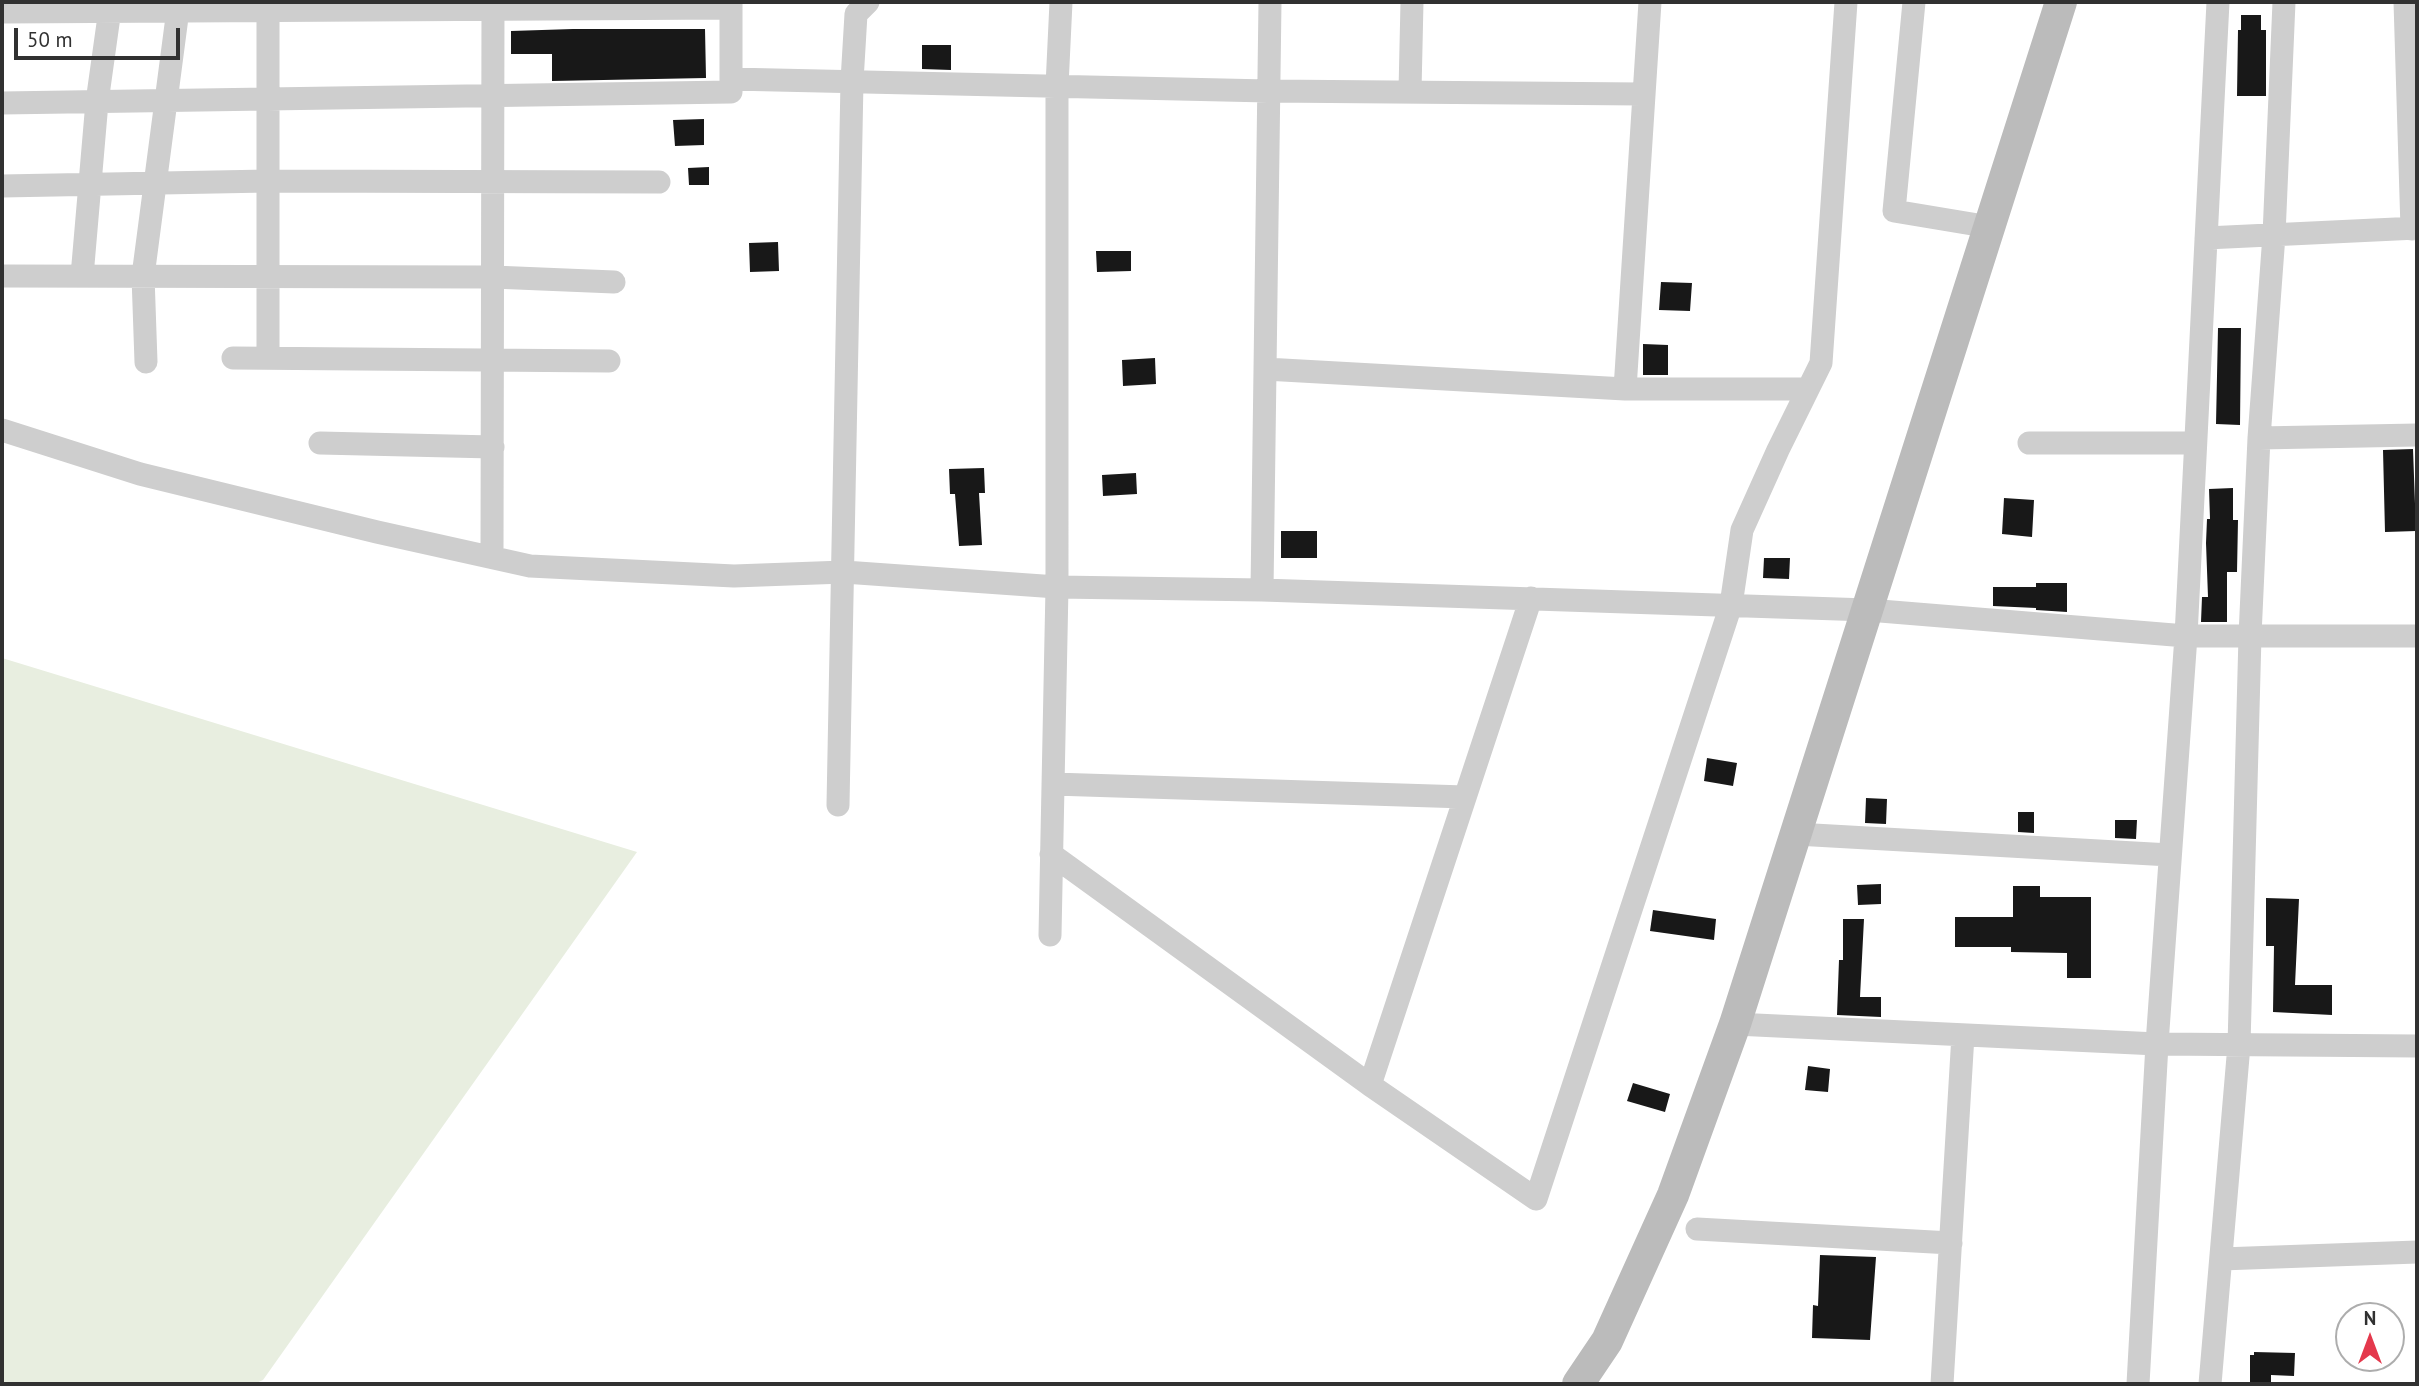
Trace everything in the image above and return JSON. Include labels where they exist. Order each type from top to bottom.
[{"type":"street","points":[[838,805],[852,82],[856,14],[868,2]]},
{"type":"street","points":[[1049,935],[1057,587],[1057,86],[1061,2]]},
{"type":"street","points":[[1262,590],[1270,2]]},
{"type":"street","points":[[1409,91],[1412,2]]},
{"type":"street","points":[[1625,389],[1650,2]]},
{"type":"street","points":[[1051,854],[1370,1085],[1536,1199],[1731,605],[1742,530],[1821,363],[1846,2]]},
{"type":"street","points":[[1914,2],[1894,211],[1990,227]]},
{"type":"street","points":[[1578,1384],[1607,1341],[1673,1195],[1735,1024],[2061,2]]},
{"type":"street","points":[[2138,1384],[2157,1044],[2186,636],[2218,2]]},
{"type":"street","points":[[2210,1384],[2239,1045],[2250,636],[2259,438],[2274,235],[2284,2]]},
{"type":"street","points":[[2206,238],[2415,228],[2405,2]]},
{"type":"street","points":[[2,12],[111,7],[731,5],[731,92],[2,103]]},
{"type":"street","points":[[268,6],[268,358]]},
{"type":"street","points":[[492,558],[494,6]]},
{"type":"street","points":[[82,276],[97,102],[111,7]]},
{"type":"street","points":[[146,362],[143,276],[179,7]]},
{"type":"street","points":[[731,79],[1268,91],[1642,94]]},
{"type":"street","points":[[2,186],[268,181],[659,182]]},
{"type":"street","points":[[2,276],[493,277],[614,282]]},
{"type":"street","points":[[233,358],[609,361]]},
{"type":"street","points":[[1265,369],[1625,389],[1808,389]]},
{"type":"street","points":[[2,430],[140,474],[530,566],[734,576],[844,572],[1057,587],[1262,590],[1868,610],[2186,636],[2417,636]]},
{"type":"street","points":[[2259,438],[2417,435]]},
{"type":"street","points":[[320,443],[493,447]]},
{"type":"street","points":[[2029,443],[2195,443]]},
{"type":"street","points":[[1370,1085],[1531,598]]},
{"type":"street","points":[[1053,785],[1465,797]]},
{"type":"street","points":[[1796,834],[2170,855]]},
{"type":"street","points":[[1735,1024],[2157,1044],[2417,1046]]},
{"type":"street","points":[[1942,1384],[1963,1035]]},
{"type":"street","points":[[1697,1229],[1951,1243]]},
{"type":"street","points":[[2221,1259],[2417,1252]]},
{"type":"shaded area","points":[[2,658],[637,852],[263,1380],[254,1384],[2,1384]]},
{"type":"building","points":[[2241,15],[2261,15],[2261,30],[2266,30],[2266,96],[2237,96],[2238,30],[2241,30]]},
{"type":"building","points":[[705,29],[706,78],[552,81],[552,54],[511,54],[511,31]]},
{"type":"building","points":[[922,45],[951,45],[951,70],[922,69]]},
{"type":"building","points":[[704,119],[704,145],[675,146],[673,120]]},
{"type":"building","points":[[709,167],[709,185],[689,185],[688,168]]},
{"type":"building","points":[[778,242],[779,271],[750,272],[749,243]]},
{"type":"building","points":[[1096,251],[1131,251],[1131,271],[1097,272]]},
{"type":"building","points":[[1661,282],[1692,283],[1690,311],[1659,310]]},
{"type":"building","points":[[2218,328],[2241,328],[2240,425],[2216,424]]},
{"type":"building","points":[[1643,344],[1668,345],[1668,375],[1643,375]]},
{"type":"building","points":[[1155,358],[1156,384],[1123,386],[1122,360]]},
{"type":"building","points":[[2413,449],[2416,531],[2385,532],[2383,450]]},
{"type":"building","points":[[984,468],[985,493],[979,493],[982,545],[959,546],[955,494],[950,494],[949,469]]},
{"type":"building","points":[[1136,473],[1137,494],[1103,496],[1102,475]]},
{"type":"building","points":[[2233,488],[2233,520],[2238,520],[2237,572],[2227,572],[2227,622],[2201,622],[2202,597],[2208,597],[2206,543],[2207,519],[2210,519],[2209,489]]},
{"type":"building","points":[[2004,498],[2034,500],[2032,537],[2002,534]]},
{"type":"building","points":[[1281,531],[1317,531],[1317,558],[1281,558]]},
{"type":"building","points":[[1764,558],[1790,558],[1789,579],[1763,578]]},
{"type":"building","points":[[2036,583],[2067,583],[2067,612],[1993,606],[1993,587],[2036,587]]},
{"type":"building","points":[[1707,758],[1737,763],[1733,786],[1704,781]]},
{"type":"building","points":[[1866,798],[1887,799],[1886,824],[1865,823]]},
{"type":"building","points":[[2018,812],[2034,812],[2034,833],[2018,832]]},
{"type":"building","points":[[2115,820],[2137,820],[2136,839],[2115,838]]},
{"type":"building","points":[[1881,884],[1881,904],[1858,905],[1857,885]]},
{"type":"building","points":[[2013,886],[2040,886],[2040,897],[2091,897],[2091,978],[2067,978],[2067,953],[2011,952],[2011,947],[1955,947],[1955,917],[2013,917]]},
{"type":"building","points":[[2266,898],[2299,899],[2295,985],[2332,985],[2332,1015],[2273,1012],[2274,946],[2266,946]]},
{"type":"building","points":[[1653,910],[1716,919],[1714,940],[1650,931]]},
{"type":"building","points":[[1843,919],[1864,919],[1860,997],[1881,997],[1881,1017],[1837,1015],[1839,960],[1843,960]]},
{"type":"building","points":[[1808,1066],[1830,1069],[1828,1092],[1805,1090]]},
{"type":"building","points":[[1633,1083],[1670,1094],[1665,1112],[1627,1101]]},
{"type":"building","points":[[1820,1255],[1876,1257],[1870,1340],[1812,1338],[1813,1305],[1818,1306]]},
{"type":"building","points":[[2254,1352],[2295,1353],[2294,1376],[2271,1375],[2271,1384],[2250,1384],[2250,1355],[2254,1355]]}]
